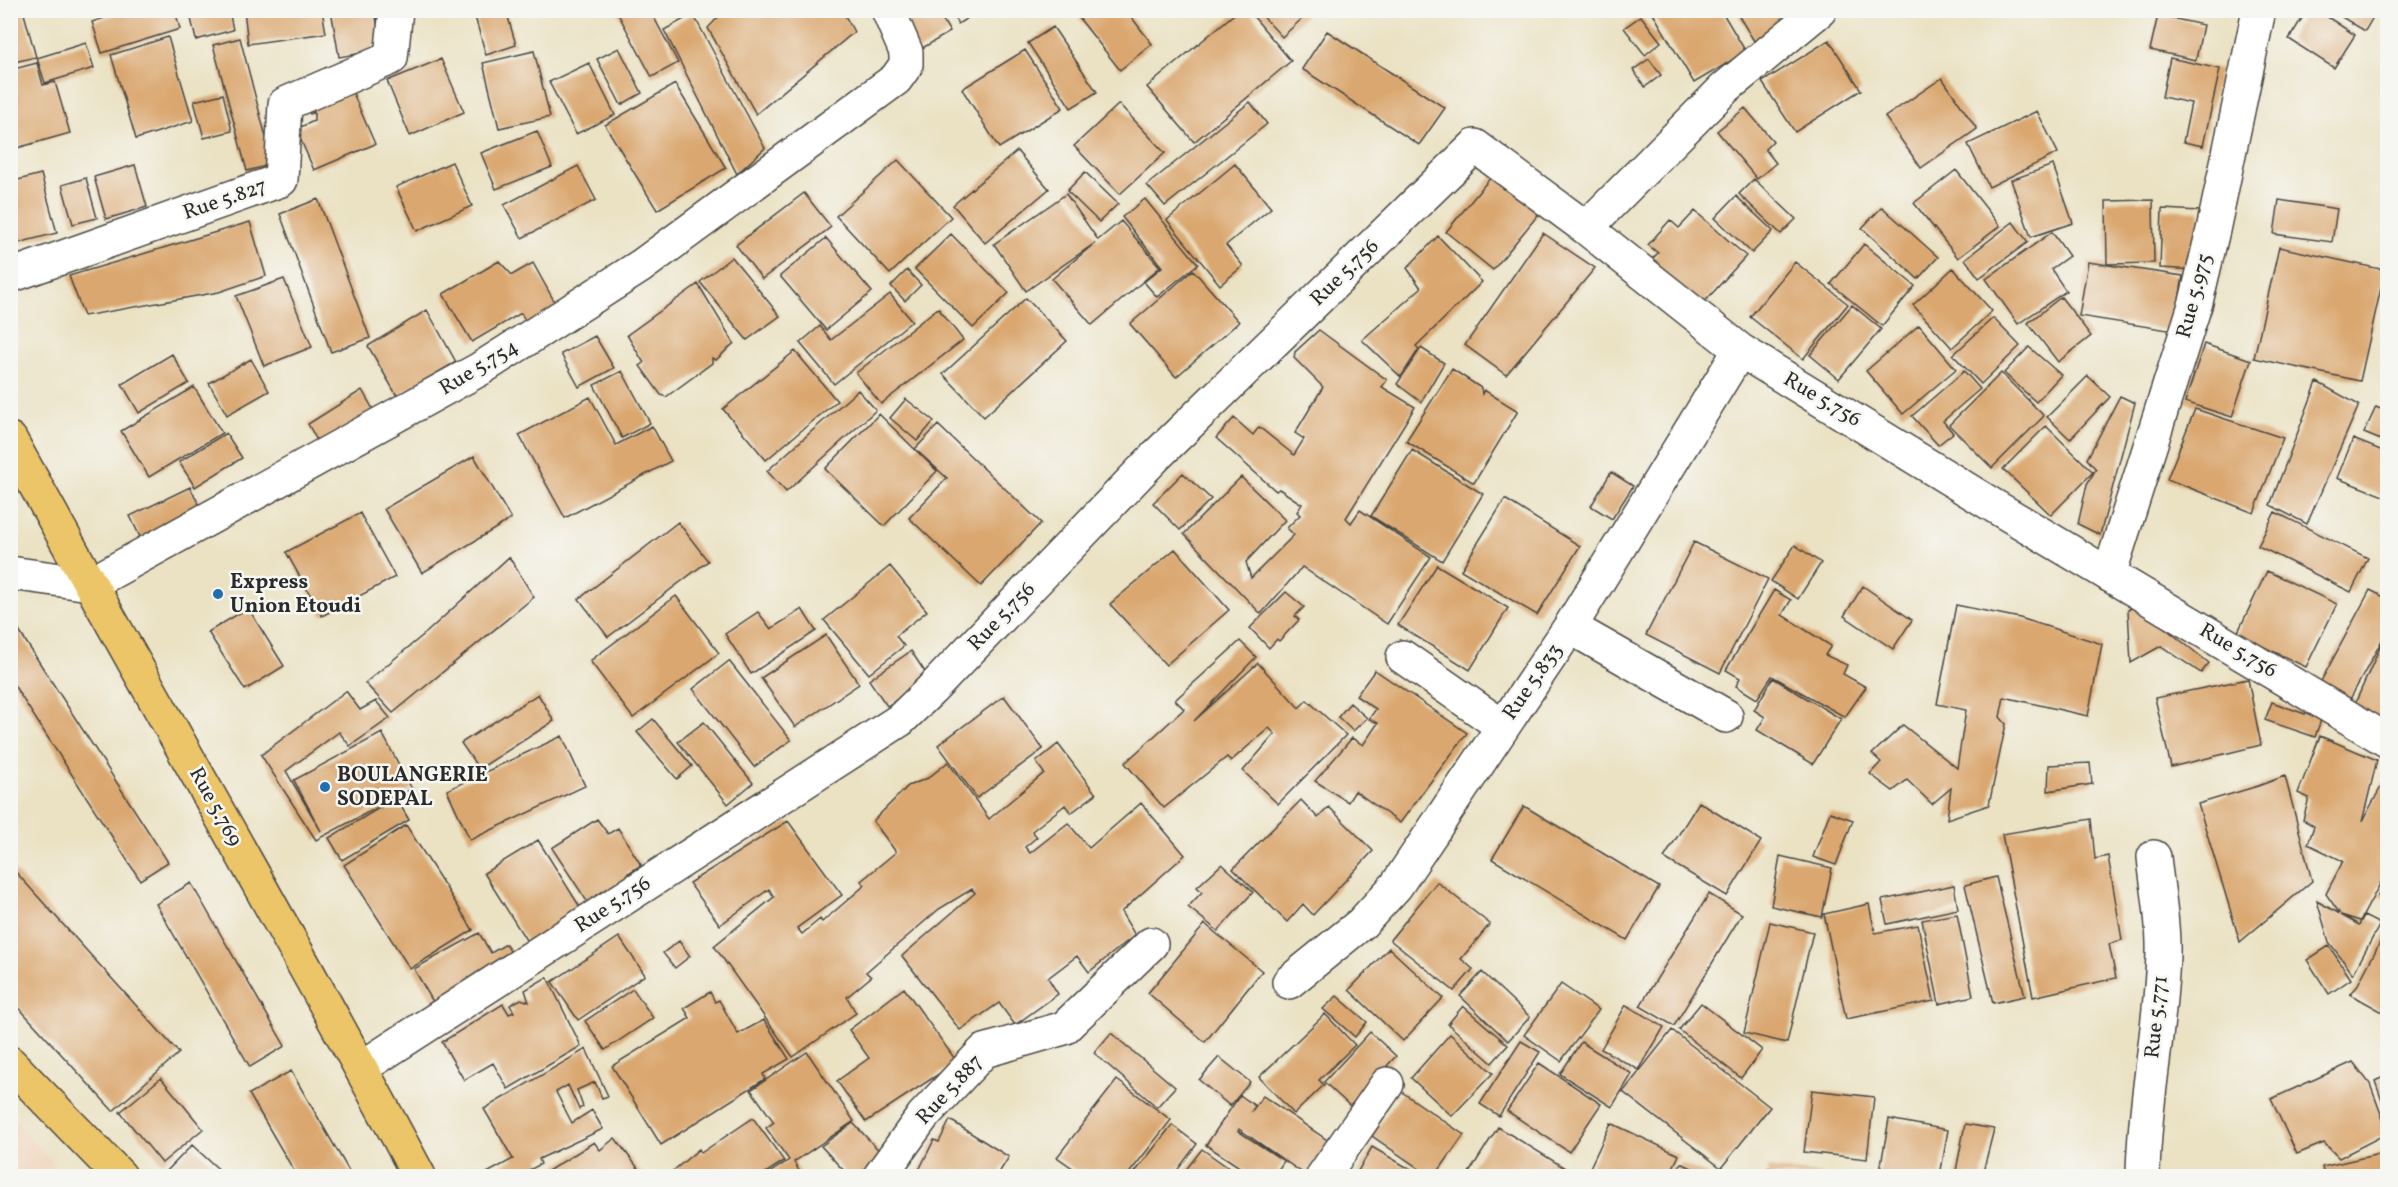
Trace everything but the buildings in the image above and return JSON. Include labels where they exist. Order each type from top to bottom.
[{"type":"main road","name":"Rue 5.769","points":[[10,439],[361,1068],[418,1176]]},
{"type":"main road","points":[[10,1063],[120,1176]]},
{"type":"street","name":"Rue 5.827","points":[[10,276],[281,180],[285,104],[391,58],[396,10]]},
{"type":"street","name":"Rue 5.754","points":[[90,584],[480,369],[641,266],[896,79],[906,65],[906,52],[888,10]]},
{"type":"street","points":[[1586,228],[1725,88],[1820,10]]},
{"type":"street","name":"Rue 5.975","points":[[2109,575],[2196,302],[2259,10]]},
{"type":"street","name":"Rue 5.756","points":[[361,1068],[900,720],[932,690],[1154,458],[1475,146],[1586,228],[1740,351],[2388,741]]},
{"type":"street","name":"Rue 5.833","points":[[1289,982],[1362,923],[1396,886],[1570,627],[1740,351]]},
{"type":"street","points":[[10,573],[90,584]]},
{"type":"street","points":[[1570,627],[1725,716]]},
{"type":"street","points":[[1403,657],[1502,726]]},
{"type":"street","name":"Rue 5.771","points":[[2143,1176],[2144,1136],[2161,999],[2163,950],[2154,857]]},
{"type":"street","name":"Rue 5.887","points":[[880,1176],[923,1116],[984,1051],[1064,1028],[1151,944]]},
{"type":"street","points":[[1323,1176],[1387,1084]]},
{"type":"shaded area","points":[[11,1117],[65,1176],[11,1176]]},
{"type":"place","name":"Express Union Etoudi","points":[[218,594]]},
{"type":"place","name":"BOULANGERIE SODEPAL","points":[[325,787]]}]
